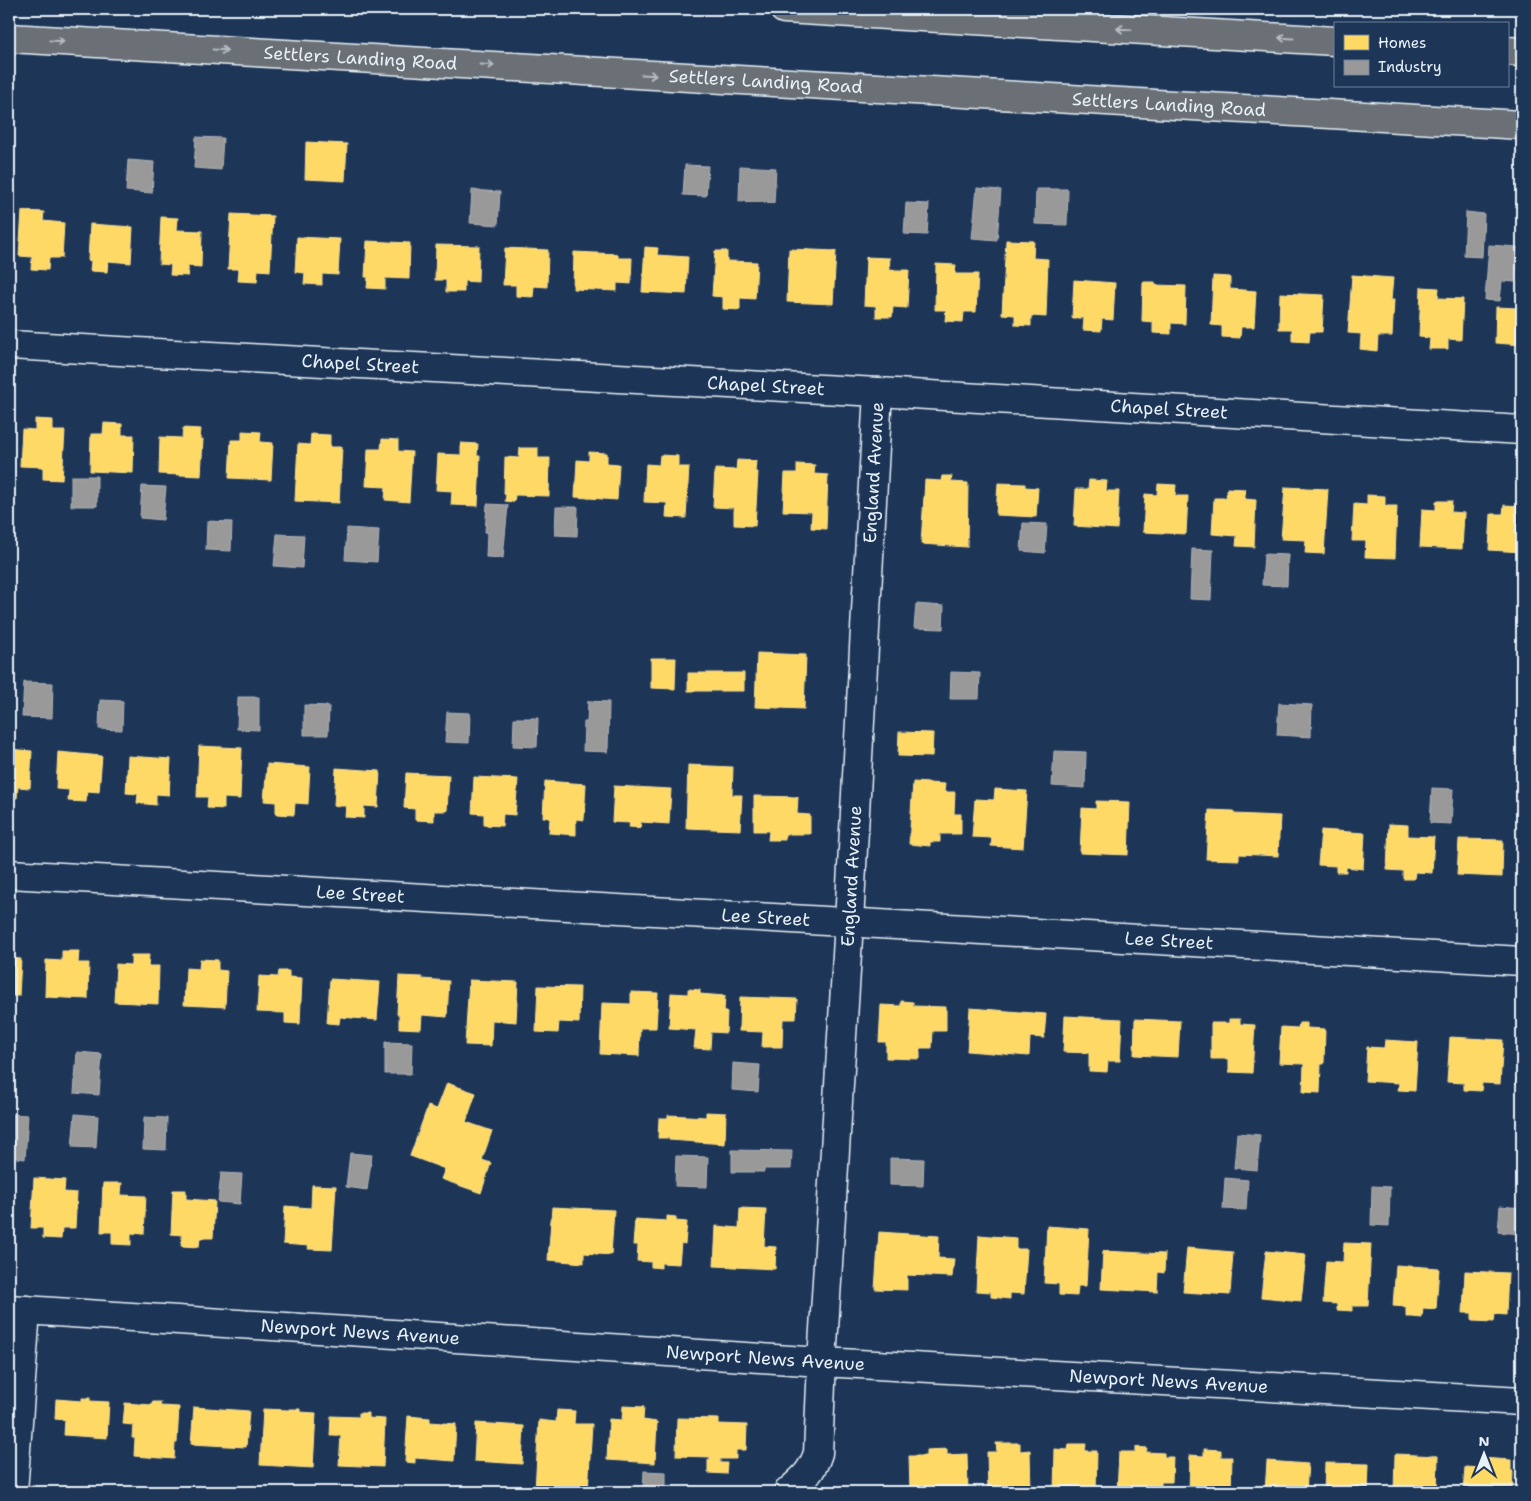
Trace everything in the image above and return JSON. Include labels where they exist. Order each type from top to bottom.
[{"type":"main road","points":[[784,9],[1334,41]]},
{"type":"main road","name":"Settlers Landing Road","points":[[9,38],[1522,125]]},
{"type":"main road","points":[[1508,51],[1522,52]]},
{"type":"street","name":"Chapel Street","points":[[9,345],[878,392],[1522,430]]},
{"type":"street","name":"England Avenue","points":[[788,1492],[813,1467],[818,1453],[878,392]]},
{"type":"street","name":"Lee Street","points":[[9,874],[1522,961]]},
{"type":"street","name":"Newport News Avenue","points":[[17,1310],[822,1362],[1522,1401]]},
{"type":"street","points":[[13,1492],[17,1310]]},
{"type":"building: Homes","points":[[306,142],[347,144],[345,181],[305,179]]},
{"type":"building: Homes","points":[[22,211],[44,212],[43,221],[64,223],[62,258],[49,258],[48,270],[31,269],[32,257],[19,256]]},
{"type":"building: Homes","points":[[231,214],[273,216],[270,271],[258,270],[257,282],[238,281],[239,269],[228,269]]},
{"type":"building: Homes","points":[[161,217],[178,218],[177,230],[202,231],[201,267],[188,266],[188,276],[170,275],[171,265],[159,264]]},
{"type":"building: Homes","points":[[90,224],[133,227],[131,263],[108,261],[107,272],[90,271],[91,261],[88,260]]},
{"type":"building: Homes","points":[[297,237],[340,239],[338,275],[322,274],[322,285],[304,284],[305,273],[295,272]]},
{"type":"building: Homes","points":[[1006,240],[1034,241],[1033,258],[1048,259],[1046,317],[1031,316],[1031,326],[1015,325],[1015,315],[1002,314]]},
{"type":"building: Homes","points":[[367,241],[410,243],[409,279],[385,278],[385,289],[367,288],[368,277],[365,277]]},
{"type":"building: Homes","points":[[436,245],[479,246],[478,282],[464,281],[464,292],[446,292],[446,280],[435,280]]},
{"type":"building: Homes","points":[[645,247],[658,248],[657,255],[688,257],[686,294],[642,292]]},
{"type":"building: Homes","points":[[505,248],[548,250],[547,287],[534,286],[533,297],[516,296],[516,285],[503,285]]},
{"type":"building: Homes","points":[[789,249],[836,251],[833,304],[787,302]]},
{"type":"building: Homes","points":[[715,251],[727,251],[727,261],[757,262],[755,299],[740,298],[740,310],[723,309],[723,297],[712,296]]},
{"type":"building: Homes","points":[[574,252],[618,254],[618,258],[632,258],[631,284],[617,283],[617,291],[573,289]]},
{"type":"building: Homes","points":[[866,257],[890,258],[889,270],[909,270],[907,308],[893,307],[892,317],[876,317],[876,306],[864,305]]},
{"type":"building: Homes","points":[[936,264],[956,265],[955,274],[978,274],[976,312],[964,312],[963,322],[945,321],[946,310],[935,310]]},
{"type":"building: Homes","points":[[1352,275],[1393,278],[1391,300],[1394,300],[1392,336],[1378,336],[1377,351],[1360,349],[1361,334],[1348,333]]},
{"type":"building: Homes","points":[[1213,276],[1230,277],[1230,289],[1256,291],[1254,327],[1241,327],[1240,338],[1222,337],[1222,326],[1211,325]]},
{"type":"building: Homes","points":[[1074,280],[1115,283],[1113,320],[1102,319],[1101,331],[1083,330],[1084,318],[1072,318]]},
{"type":"building: Homes","points":[[1519,281],[1522,281],[1522,345],[1495,343],[1496,307],[1518,308]]},
{"type":"building: Homes","points":[[1143,282],[1155,282],[1155,285],[1186,286],[1185,324],[1171,323],[1171,334],[1153,333],[1153,322],[1142,321]]},
{"type":"building: Homes","points":[[1421,287],[1439,288],[1438,298],[1463,299],[1461,340],[1448,339],[1448,349],[1429,349],[1430,338],[1419,337]]},
{"type":"building: Homes","points":[[1280,293],[1324,295],[1322,332],[1310,332],[1309,342],[1292,341],[1292,329],[1279,329]]},
{"type":"building: Homes","points":[[35,419],[53,420],[53,431],[65,431],[62,480],[43,479],[43,467],[20,466],[22,429],[35,430]]},
{"type":"building: Homes","points":[[104,423],[122,424],[122,435],[134,435],[133,473],[90,471],[91,434],[103,434]]},
{"type":"building: Homes","points":[[183,428],[201,429],[200,439],[203,439],[201,476],[159,474],[160,437],[182,438]]},
{"type":"building: Homes","points":[[242,431],[261,432],[260,442],[273,443],[271,480],[229,478],[231,440],[242,440]]},
{"type":"building: Homes","points":[[311,434],[330,435],[330,447],[342,447],[339,503],[295,501],[298,444],[310,445]]},
{"type":"building: Homes","points":[[382,439],[398,440],[398,451],[412,452],[409,502],[385,500],[386,487],[366,486],[368,449],[381,449]]},
{"type":"building: Homes","points":[[461,443],[478,444],[477,456],[480,456],[478,506],[451,505],[452,491],[436,490],[438,454],[461,455]]},
{"type":"building: Homes","points":[[520,448],[538,448],[538,458],[550,458],[549,496],[515,495],[514,502],[505,501],[505,457],[519,458]]},
{"type":"building: Homes","points":[[589,452],[607,453],[607,463],[619,464],[617,500],[575,497],[577,460],[589,461]]},
{"type":"building: Homes","points":[[660,455],[678,456],[678,467],[689,467],[686,518],[666,517],[667,503],[644,502],[646,464],[659,465]]},
{"type":"building: Homes","points":[[737,460],[756,461],[755,472],[758,472],[755,526],[734,525],[734,508],[713,507],[715,469],[736,470]]},
{"type":"building: Homes","points":[[797,464],[815,465],[814,474],[828,475],[826,529],[811,528],[812,512],[783,511],[785,473],[797,473]]},
{"type":"building: Homes","points":[[942,476],[952,476],[951,482],[968,483],[967,547],[921,544],[925,480],[941,481]]},
{"type":"building: Homes","points":[[1089,480],[1107,481],[1106,491],[1119,491],[1117,529],[1074,526],[1076,489],[1088,489]]},
{"type":"building: Homes","points":[[998,483],[1025,484],[1025,487],[1038,488],[1036,517],[996,515]]},
{"type":"building: Homes","points":[[1158,484],[1176,485],[1175,496],[1188,496],[1186,534],[1143,532],[1145,494],[1157,495]]},
{"type":"building: Homes","points":[[1285,487],[1328,489],[1324,554],[1305,553],[1306,540],[1281,539]]},
{"type":"building: Homes","points":[[1227,488],[1245,489],[1245,499],[1256,500],[1254,547],[1236,546],[1237,536],[1212,534],[1214,498],[1226,498]]},
{"type":"building: Homes","points":[[1367,495],[1385,496],[1385,506],[1397,506],[1395,558],[1365,557],[1366,541],[1352,541],[1354,504],[1367,505]]},
{"type":"building: Homes","points":[[1436,501],[1452,501],[1451,512],[1464,513],[1462,549],[1420,547],[1422,509],[1436,510]]},
{"type":"building: Homes","points":[[1504,505],[1522,506],[1522,552],[1489,550],[1491,514],[1503,514]]},
{"type":"building: Homes","points":[[757,653],[806,655],[804,709],[755,707]]},
{"type":"building: Homes","points":[[651,658],[676,658],[675,689],[651,688]]},
{"type":"building: Homes","points":[[688,673],[744,673],[744,691],[688,691]]},
{"type":"building: Homes","points":[[899,732],[933,733],[932,757],[898,756]]},
{"type":"building: Homes","points":[[199,746],[242,748],[240,799],[224,798],[224,809],[207,808],[208,797],[197,797]]},
{"type":"building: Homes","points":[[9,749],[32,751],[30,788],[18,787],[17,798],[9,798]]},
{"type":"building: Homes","points":[[58,752],[102,756],[99,792],[87,791],[86,802],[68,801],[69,790],[56,789]]},
{"type":"building: Homes","points":[[128,756],[171,759],[169,795],[156,794],[156,805],[137,803],[138,794],[126,793]]},
{"type":"building: Homes","points":[[267,764],[310,767],[308,804],[295,803],[294,815],[276,814],[276,802],[264,801]]},
{"type":"building: Homes","points":[[688,765],[733,767],[732,795],[742,795],[740,830],[686,828]]},
{"type":"building: Homes","points":[[336,768],[380,771],[378,807],[364,806],[364,818],[345,817],[346,806],[334,806]]},
{"type":"building: Homes","points":[[406,773],[449,775],[447,811],[434,811],[434,821],[415,820],[415,809],[404,808]]},
{"type":"building: Homes","points":[[474,777],[518,779],[515,815],[503,814],[502,826],[484,825],[484,814],[472,813]]},
{"type":"building: Homes","points":[[545,781],[586,784],[584,820],[576,819],[576,835],[549,833],[550,818],[543,817]]},
{"type":"building: Homes","points":[[913,782],[945,784],[944,792],[955,792],[954,814],[961,814],[961,834],[940,834],[940,842],[930,842],[930,846],[909,844]]},
{"type":"building: Homes","points":[[614,786],[671,789],[669,824],[641,822],[640,828],[629,827],[630,823],[612,822]]},
{"type":"building: Homes","points":[[995,789],[1027,791],[1023,848],[991,846],[992,838],[972,837],[975,799],[994,800]]},
{"type":"building: Homes","points":[[754,796],[798,797],[797,814],[810,815],[810,834],[785,834],[785,840],[768,840],[769,831],[754,831]]},
{"type":"building: Homes","points":[[1096,801],[1130,802],[1128,855],[1080,853],[1082,808],[1096,809]]},
{"type":"building: Homes","points":[[1209,810],[1234,811],[1234,814],[1280,816],[1278,856],[1239,854],[1239,860],[1206,859]]},
{"type":"building: Homes","points":[[1389,824],[1408,825],[1408,836],[1434,837],[1432,873],[1415,872],[1414,879],[1403,879],[1403,871],[1387,870]]},
{"type":"building: Homes","points":[[1321,830],[1365,833],[1363,869],[1346,867],[1346,872],[1336,872],[1336,866],[1318,865]]},
{"type":"building: Homes","points":[[1459,839],[1503,840],[1502,877],[1457,875]]},
{"type":"building: Homes","points":[[9,948],[11,948],[10,958],[21,959],[19,996],[9,996]]},
{"type":"building: Homes","points":[[62,951],[79,951],[78,963],[89,963],[88,999],[45,997],[46,960],[62,961]]},
{"type":"building: Homes","points":[[131,955],[149,955],[148,966],[159,966],[158,1004],[114,1002],[116,964],[131,965]]},
{"type":"building: Homes","points":[[200,959],[218,960],[218,970],[227,971],[225,1007],[184,1005],[186,968],[199,969]]},
{"type":"building: Homes","points":[[279,971],[289,971],[289,977],[302,978],[300,1024],[285,1023],[285,1013],[257,1012],[259,976],[278,977]]},
{"type":"building: Homes","points":[[399,976],[449,981],[447,1017],[422,1015],[421,1029],[399,1028],[399,1014],[397,1014]]},
{"type":"building: Homes","points":[[330,979],[380,982],[377,1020],[340,1017],[339,1024],[327,1023]]},
{"type":"building: Homes","points":[[469,980],[518,982],[516,1022],[492,1020],[491,1046],[465,1045]]},
{"type":"building: Homes","points":[[538,986],[580,987],[579,1023],[559,1022],[558,1033],[536,1032]]},
{"type":"building: Homes","points":[[688,989],[700,990],[700,994],[725,996],[724,1012],[727,1012],[726,1033],[711,1032],[710,1049],[694,1048],[696,1030],[669,1028],[671,993],[688,994]]},
{"type":"building: Homes","points":[[631,992],[658,993],[656,1028],[640,1028],[639,1056],[600,1054],[602,1003],[631,1004]]},
{"type":"building: Homes","points":[[740,997],[797,999],[796,1019],[783,1019],[782,1047],[762,1047],[763,1032],[739,1031]]},
{"type":"building: Homes","points":[[901,1001],[913,1002],[913,1006],[946,1007],[946,1031],[933,1031],[932,1048],[920,1048],[920,1059],[886,1058],[886,1042],[879,1042],[881,1005],[901,1006]]},
{"type":"building: Homes","points":[[970,1008],[1046,1014],[1044,1038],[1030,1037],[1029,1056],[967,1051]]},
{"type":"building: Homes","points":[[1065,1016],[1122,1019],[1120,1061],[1108,1061],[1107,1072],[1089,1071],[1089,1053],[1063,1052]]},
{"type":"building: Homes","points":[[1135,1019],[1180,1021],[1178,1057],[1134,1055]]},
{"type":"building: Homes","points":[[1229,1019],[1240,1019],[1240,1024],[1255,1025],[1252,1073],[1229,1072],[1229,1059],[1211,1059],[1211,1023],[1229,1023]]},
{"type":"building: Homes","points":[[1299,1023],[1307,1023],[1307,1028],[1325,1029],[1324,1064],[1321,1064],[1320,1093],[1303,1092],[1304,1064],[1279,1063],[1281,1027],[1298,1028]]},
{"type":"building: Homes","points":[[1450,1037],[1503,1040],[1500,1084],[1482,1083],[1481,1091],[1464,1090],[1464,1083],[1447,1082]]},
{"type":"building: Homes","points":[[1385,1040],[1418,1042],[1415,1091],[1398,1090],[1399,1083],[1365,1081],[1367,1047],[1384,1048]]},
{"type":"building: Homes","points":[[1519,1040],[1522,1041],[1522,1085],[1516,1084]]},
{"type":"building: Homes","points":[[447,1083],[476,1093],[466,1122],[492,1131],[482,1160],[491,1163],[481,1193],[441,1179],[445,1169],[410,1156],[428,1106],[437,1109]]},
{"type":"building: Homes","points":[[706,1112],[726,1113],[725,1144],[658,1138],[659,1118],[668,1118],[668,1115],[706,1117]]},
{"type":"building: Homes","points":[[34,1178],[65,1180],[64,1192],[77,1193],[75,1228],[62,1228],[61,1239],[43,1238],[43,1228],[31,1228]]},
{"type":"building: Homes","points":[[103,1183],[122,1183],[121,1195],[146,1196],[144,1234],[131,1233],[131,1245],[112,1244],[112,1232],[101,1232]]},
{"type":"building: Homes","points":[[312,1185],[336,1186],[332,1250],[308,1249],[309,1246],[283,1244],[285,1206],[311,1208]]},
{"type":"building: Homes","points":[[173,1190],[186,1190],[186,1199],[215,1201],[213,1238],[200,1238],[199,1247],[181,1246],[182,1235],[171,1234]]},
{"type":"building: Homes","points":[[552,1207],[614,1210],[611,1255],[584,1253],[584,1263],[548,1260]]},
{"type":"building: Homes","points":[[740,1208],[766,1209],[764,1246],[776,1247],[775,1269],[714,1266],[716,1226],[739,1228]]},
{"type":"building: Homes","points":[[667,1216],[676,1217],[676,1221],[687,1222],[685,1244],[681,1243],[679,1264],[661,1263],[661,1268],[651,1267],[651,1262],[637,1261],[638,1245],[633,1245],[635,1219],[667,1221]]},
{"type":"building: Homes","points":[[1047,1226],[1089,1229],[1086,1286],[1078,1286],[1077,1296],[1059,1295],[1059,1284],[1044,1283]]},
{"type":"building: Homes","points":[[879,1232],[939,1236],[938,1258],[954,1259],[952,1277],[907,1275],[907,1290],[875,1289]]},
{"type":"building: Homes","points":[[979,1235],[1016,1238],[1016,1249],[1027,1249],[1024,1294],[1010,1293],[1010,1299],[991,1297],[991,1292],[976,1291]]},
{"type":"building: Homes","points":[[1344,1243],[1371,1244],[1368,1306],[1352,1306],[1352,1311],[1337,1310],[1337,1304],[1323,1303],[1326,1261],[1343,1262]]},
{"type":"building: Homes","points":[[1187,1248],[1233,1252],[1230,1295],[1183,1292]]},
{"type":"building: Homes","points":[[1103,1251],[1165,1254],[1164,1273],[1158,1272],[1157,1292],[1101,1289]]},
{"type":"building: Homes","points":[[1266,1251],[1306,1255],[1301,1301],[1261,1297]]},
{"type":"building: Homes","points":[[1396,1265],[1439,1268],[1436,1309],[1423,1308],[1422,1318],[1406,1317],[1406,1307],[1393,1306]]},
{"type":"building: Homes","points":[[1465,1271],[1508,1273],[1506,1315],[1495,1314],[1494,1322],[1472,1321],[1472,1313],[1463,1313]]},
{"type":"building: Homes","points":[[82,1398],[90,1398],[90,1401],[109,1402],[107,1438],[64,1435],[65,1420],[55,1419],[56,1399],[82,1401]]},
{"type":"building: Homes","points":[[152,1402],[161,1402],[160,1406],[179,1407],[174,1459],[134,1456],[135,1438],[132,1438],[133,1425],[123,1424],[125,1403],[152,1405]]},
{"type":"building: Homes","points":[[623,1406],[644,1407],[643,1420],[657,1422],[655,1463],[607,1460],[609,1419],[622,1420]]},
{"type":"building: Homes","points":[[194,1407],[249,1411],[246,1447],[191,1444]]},
{"type":"building: Homes","points":[[263,1409],[300,1409],[300,1412],[316,1413],[313,1468],[260,1465]]},
{"type":"building: Homes","points":[[557,1410],[575,1411],[574,1424],[592,1424],[588,1492],[535,1490],[539,1420],[556,1422]]},
{"type":"building: Homes","points":[[359,1413],[368,1413],[368,1418],[385,1419],[383,1467],[339,1465],[341,1436],[330,1436],[331,1416],[359,1417]]},
{"type":"building: Homes","points":[[408,1416],[430,1418],[430,1422],[456,1424],[454,1461],[415,1458],[415,1463],[405,1462]]},
{"type":"building: Homes","points":[[677,1418],[719,1419],[719,1424],[747,1425],[746,1450],[736,1450],[736,1459],[720,1459],[720,1463],[727,1463],[726,1474],[708,1473],[708,1460],[710,1461],[710,1457],[676,1456]]},
{"type":"building: Homes","points":[[476,1423],[524,1426],[522,1464],[474,1461]]},
{"type":"building: Homes","points":[[996,1443],[1020,1443],[1020,1451],[1030,1450],[1031,1492],[988,1492],[987,1452],[997,1452]]},
{"type":"building: Homes","points":[[1069,1444],[1086,1444],[1085,1451],[1097,1451],[1096,1492],[1054,1490],[1055,1449],[1068,1450]]},
{"type":"building: Homes","points":[[1136,1447],[1147,1448],[1146,1452],[1164,1453],[1164,1457],[1173,1457],[1172,1482],[1161,1482],[1161,1492],[1117,1492],[1119,1452],[1136,1452]]},
{"type":"building: Homes","points":[[947,1449],[947,1455],[967,1454],[968,1492],[910,1492],[909,1456],[926,1456],[926,1450]]},
{"type":"building: Homes","points":[[1204,1449],[1221,1450],[1221,1457],[1232,1457],[1231,1492],[1189,1492],[1190,1455],[1204,1456]]},
{"type":"building: Homes","points":[[1395,1454],[1438,1456],[1437,1492],[1394,1492]]},
{"type":"building: Homes","points":[[1481,1458],[1511,1460],[1511,1471],[1513,1471],[1512,1492],[1463,1492],[1465,1467],[1481,1468]]},
{"type":"building: Homes","points":[[1267,1461],[1308,1464],[1306,1492],[1265,1492]]},
{"type":"building: Homes","points":[[1325,1463],[1369,1464],[1368,1492],[1324,1492]]},
{"type":"building: Industry","points":[[196,137],[223,138],[221,170],[194,168]]},
{"type":"building: Industry","points":[[128,160],[154,162],[152,193],[126,191]]},
{"type":"building: Industry","points":[[685,165],[708,166],[706,196],[683,195]]},
{"type":"building: Industry","points":[[9,166],[14,166],[12,201],[9,201]]},
{"type":"building: Industry","points":[[740,166],[776,168],[774,203],[739,201]]},
{"type":"building: Industry","points":[[977,188],[1001,190],[997,240],[972,238]]},
{"type":"building: Industry","points":[[1036,189],[1068,189],[1067,225],[1035,224]]},
{"type":"building: Industry","points":[[472,190],[500,192],[498,225],[470,223]]},
{"type":"building: Industry","points":[[906,203],[929,204],[927,235],[904,234]]},
{"type":"building: Industry","points":[[1466,212],[1484,214],[1482,257],[1464,256]]},
{"type":"building: Industry","points":[[1489,245],[1517,247],[1515,282],[1502,281],[1500,301],[1485,300]]},
{"type":"building: Industry","points":[[71,476],[97,476],[97,506],[71,506]]},
{"type":"building: Industry","points":[[142,486],[166,487],[163,520],[140,518]]},
{"type":"building: Industry","points":[[487,504],[508,505],[503,558],[486,557]]},
{"type":"building: Industry","points":[[556,507],[578,507],[577,536],[555,535]]},
{"type":"building: Industry","points":[[207,521],[232,522],[231,551],[206,550]]},
{"type":"building: Industry","points":[[1023,523],[1047,524],[1045,553],[1021,551]]},
{"type":"building: Industry","points":[[347,528],[379,530],[377,562],[345,560]]},
{"type":"building: Industry","points":[[277,534],[304,535],[302,568],[274,566]]},
{"type":"building: Industry","points":[[1192,549],[1213,550],[1211,600],[1190,599]]},
{"type":"building: Industry","points":[[1264,554],[1288,555],[1287,586],[1262,585]]},
{"type":"building: Industry","points":[[916,604],[944,606],[943,629],[914,628]]},
{"type":"building: Industry","points":[[951,672],[980,673],[979,699],[950,699]]},
{"type":"building: Industry","points":[[24,682],[53,683],[52,718],[22,717]]},
{"type":"building: Industry","points":[[238,697],[259,697],[259,730],[237,729]]},
{"type":"building: Industry","points":[[100,700],[123,701],[122,730],[99,729]]},
{"type":"building: Industry","points":[[588,701],[609,702],[608,752],[583,751],[584,722],[587,722]]},
{"type":"building: Industry","points":[[1279,703],[1312,705],[1311,737],[1277,735]]},
{"type":"building: Industry","points":[[304,705],[329,706],[328,735],[304,735]]},
{"type":"building: Industry","points":[[447,712],[470,713],[469,743],[445,742]]},
{"type":"building: Industry","points":[[514,718],[538,718],[537,747],[513,746]]},
{"type":"building: Industry","points":[[1054,751],[1086,752],[1085,788],[1052,786]]},
{"type":"building: Industry","points":[[1432,788],[1453,789],[1451,824],[1430,823]]},
{"type":"building: Industry","points":[[385,1042],[412,1043],[411,1074],[385,1074]]},
{"type":"building: Industry","points":[[77,1052],[102,1054],[99,1095],[74,1093]]},
{"type":"building: Industry","points":[[733,1063],[760,1065],[758,1092],[732,1090]]},
{"type":"building: Industry","points":[[9,1114],[28,1115],[25,1159],[9,1157]]},
{"type":"building: Industry","points":[[75,1114],[98,1116],[96,1148],[72,1147]]},
{"type":"building: Industry","points":[[144,1117],[167,1118],[166,1150],[143,1149]]},
{"type":"building: Industry","points":[[1237,1133],[1260,1135],[1257,1170],[1234,1168]]},
{"type":"building: Industry","points":[[732,1150],[792,1151],[791,1169],[764,1169],[764,1172],[732,1172]]},
{"type":"building: Industry","points":[[350,1153],[372,1155],[367,1190],[346,1187]]},
{"type":"building: Industry","points":[[676,1156],[708,1157],[707,1187],[675,1186]]},
{"type":"building: Industry","points":[[890,1158],[924,1159],[923,1186],[890,1185]]},
{"type":"building: Industry","points":[[221,1173],[242,1174],[240,1204],[218,1202]]},
{"type":"building: Industry","points":[[1225,1178],[1248,1180],[1246,1210],[1223,1209]]},
{"type":"building: Industry","points":[[1372,1186],[1390,1187],[1389,1226],[1371,1225]]},
{"type":"building: Industry","points":[[1500,1206],[1522,1208],[1522,1234],[1498,1232]]},
{"type":"building: Industry","points":[[644,1471],[666,1472],[666,1492],[643,1492]]}]
